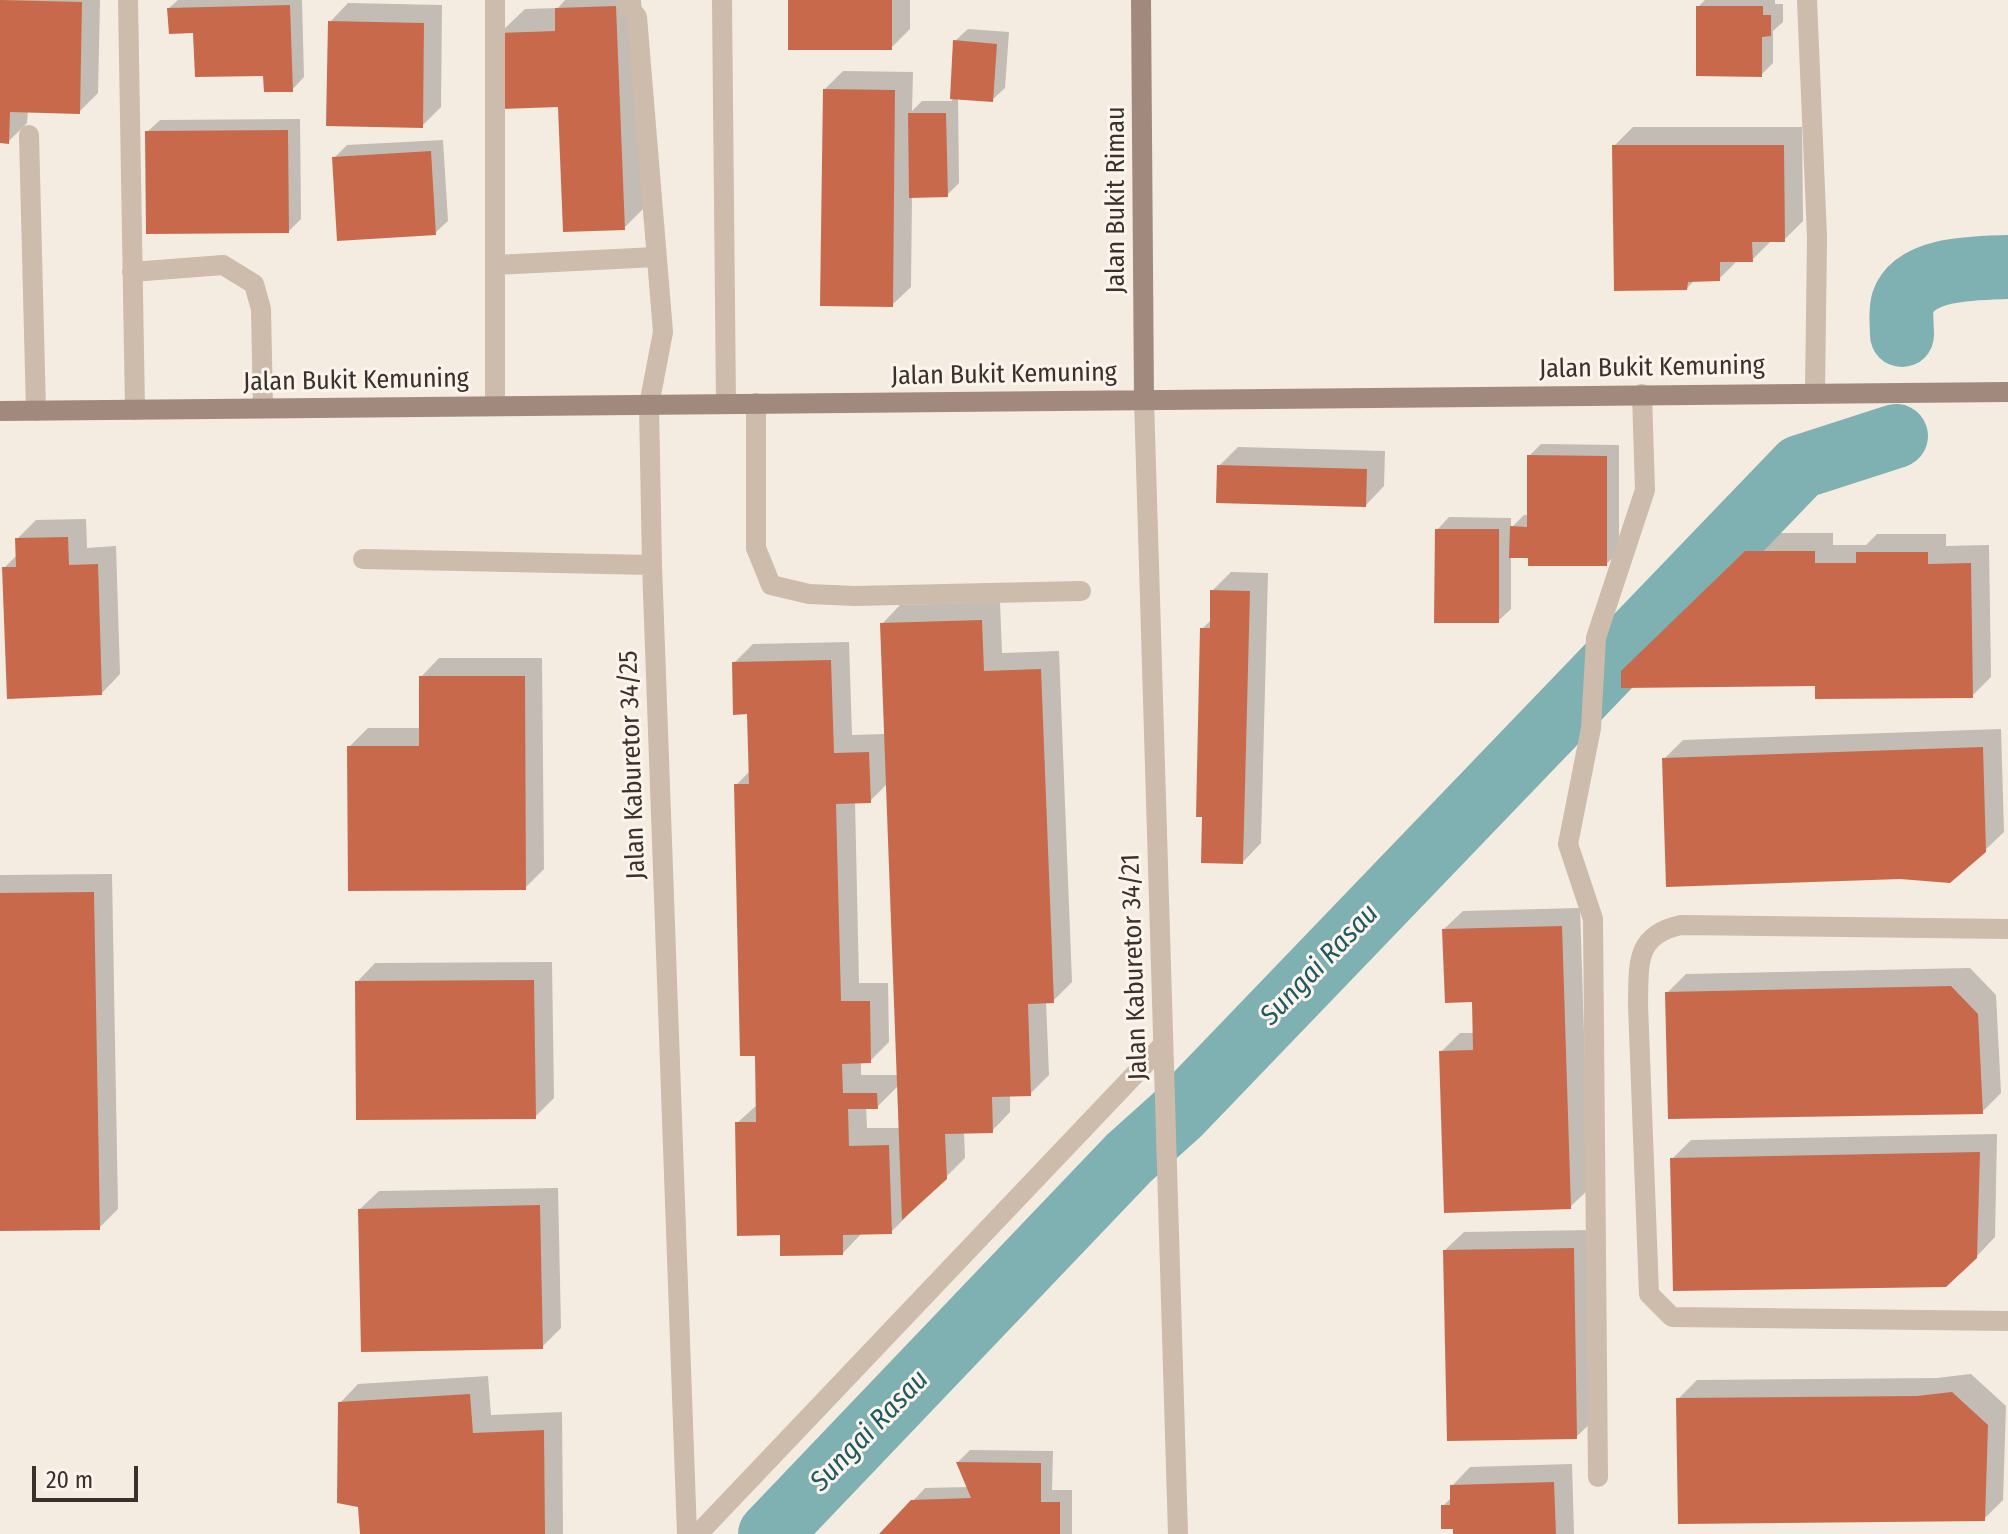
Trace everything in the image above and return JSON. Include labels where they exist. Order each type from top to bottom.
[{"type":"main road","name":"Jalan Bukit Rimau","points":[[1141,0],[1144,399]]},
{"type":"main road","name":"Jalan Bukit Kemuning","points":[[0,411],[2008,392]]},
{"type":"street","points":[[128,0],[135,410]]},
{"type":"street","points":[[495,0],[495,406]]},
{"type":"street","name":"Jalan Kaburetor 34/25","points":[[624,0],[637,17],[663,332],[649,405],[652,565],[687,1534]]},
{"type":"street","points":[[722,0],[726,404]]},
{"type":"street","points":[[1807,0],[1817,237],[1815,392]]},
{"type":"street","points":[[29,135],[36,411]]},
{"type":"street","points":[[495,265],[656,257]]},
{"type":"street","points":[[132,272],[223,265],[254,284],[261,309],[263,408]]},
{"type":"street","points":[[1598,1477],[1593,919],[1568,844],[1591,728],[1596,638],[1645,490],[1642,394]]},
{"type":"street","name":"Jalan Kaburetor 34/21","points":[[1144,399],[1161,1047],[1169,1169],[1178,1534]]},
{"type":"street","points":[[756,403],[756,548],[771,585],[809,594],[855,596],[1081,591]]},
{"type":"street","points":[[363,559],[652,565]]},
{"type":"street","points":[[2008,929],[1671,927],[1662,929],[1647,942],[1639,958],[1638,1005],[1649,1294],[1672,1317],[2008,1321]]},
{"type":"street","points":[[698,1534],[1161,1047]]},
{"type":"building","points":[[0,0],[82,2],[80,114],[10,112],[9,144],[0,143]]},
{"type":"building","points":[[788,0],[892,0],[892,50],[788,50]]},
{"type":"building","points":[[290,5],[293,92],[264,92],[263,76],[195,77],[193,33],[169,34],[167,8]]},
{"type":"building","points":[[616,6],[625,230],[563,232],[558,107],[501,109],[498,33],[555,31],[555,8]]},
{"type":"building","points":[[1696,6],[1763,6],[1763,15],[1771,15],[1771,36],[1762,37],[1762,77],[1696,76]]},
{"type":"building","points":[[328,21],[424,23],[423,128],[326,126]]},
{"type":"building","points":[[953,40],[997,44],[993,102],[950,99]]},
{"type":"building","points":[[823,89],[895,90],[893,307],[820,306]]},
{"type":"building","points":[[908,113],[946,113],[948,197],[909,198]]},
{"type":"building","points":[[288,130],[289,233],[146,234],[145,131]]},
{"type":"building","points":[[1612,145],[1784,145],[1785,242],[1752,242],[1753,262],[1720,262],[1720,281],[1688,282],[1687,290],[1614,291]]},
{"type":"building","points":[[431,151],[436,235],[337,241],[332,157]]},
{"type":"building","points":[[1527,455],[1607,456],[1607,566],[1528,566],[1528,558],[1509,558],[1510,526],[1527,527]]},
{"type":"building","points":[[1217,465],[1367,469],[1366,507],[1216,503]]},
{"type":"building","points":[[1435,529],[1499,529],[1499,623],[1434,623]]},
{"type":"building","points":[[68,537],[69,565],[98,564],[102,695],[7,699],[2,567],[16,567],[15,538]]},
{"type":"building","points":[[1745,551],[1815,551],[1815,563],[1856,563],[1856,552],[1928,552],[1928,564],[1971,563],[1973,698],[1815,699],[1815,686],[1621,688],[1621,671]]},
{"type":"building","points":[[1210,590],[1250,591],[1243,864],[1201,863],[1202,817],[1196,817],[1200,628],[1210,628]]},
{"type":"building","points":[[982,620],[984,671],[1041,669],[1054,1003],[1028,1004],[1031,1096],[992,1097],[993,1133],[945,1134],[947,1179],[902,1220],[880,623]]},
{"type":"building","points":[[831,660],[834,753],[869,752],[871,803],[836,804],[841,1001],[870,1001],[871,1063],[842,1064],[843,1093],[877,1093],[878,1109],[848,1109],[849,1146],[889,1145],[892,1234],[843,1235],[843,1255],[780,1256],[780,1235],[737,1236],[735,1122],[756,1122],[755,1056],[740,1056],[734,784],[749,784],[747,714],[733,715],[732,662]]},
{"type":"building","points":[[419,676],[525,676],[526,890],[348,891],[347,746],[419,746]]},
{"type":"building","points":[[1983,747],[1986,852],[1950,883],[1900,879],[1666,887],[1662,758]]},
{"type":"building","points":[[94,892],[100,1230],[0,1231],[0,893]]},
{"type":"building","points":[[1562,926],[1571,1209],[1444,1213],[1439,1051],[1473,1050],[1472,1002],[1445,1003],[1442,929]]},
{"type":"building","points":[[534,980],[536,1119],[356,1120],[355,981]]},
{"type":"building","points":[[1951,986],[1978,1014],[1983,1114],[1668,1119],[1665,992]]},
{"type":"building","points":[[1980,1152],[1977,1258],[1946,1287],[1673,1291],[1670,1158]]},
{"type":"building","points":[[540,1205],[543,1349],[361,1352],[358,1209]]},
{"type":"building","points":[[1574,1248],[1577,1439],[1447,1441],[1443,1250]]},
{"type":"building","points":[[1952,1392],[1988,1425],[1985,1521],[1678,1524],[1676,1398],[1917,1396]]},
{"type":"building","points":[[470,1394],[473,1433],[544,1430],[545,1534],[360,1534],[358,1507],[337,1503],[338,1402]]},
{"type":"building","points":[[956,1462],[1041,1463],[1041,1502],[1060,1502],[1060,1534],[879,1534],[911,1500],[971,1498]]},
{"type":"building","points":[[1554,1482],[1556,1534],[1453,1534],[1453,1529],[1441,1529],[1441,1505],[1450,1505],[1450,1485]]},
{"type":"waterway","name":"Sungai Rasau","points":[[1902,335],[1903,302],[1910,290],[1920,282],[1949,272],[2008,267]]},
{"type":"waterway","name":"Sungai Rasau","points":[[770,1534],[1129,1158],[1178,1114],[1800,467],[1896,436]]}]
